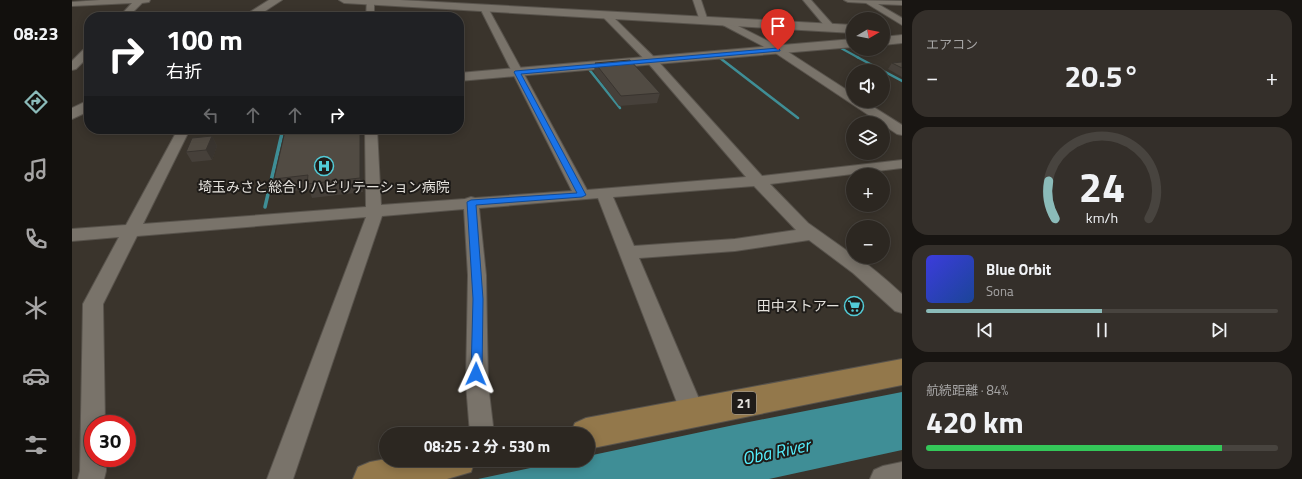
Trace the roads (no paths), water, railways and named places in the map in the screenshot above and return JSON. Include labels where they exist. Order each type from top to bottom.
[{"type":"main road","name":"21","points":[[595,432],[902,372]]},
{"type":"main road","points":[[370,479],[426,467]]},
{"type":"street","points":[[128,12],[140,0]]},
{"type":"street","points":[[72,4],[146,0]]},
{"type":"street","points":[[257,12],[277,0]]},
{"type":"street","points":[[344,0],[487,5],[704,21],[846,29]]},
{"type":"street","points":[[697,0],[704,21]]},
{"type":"street","points":[[807,0],[832,28]]},
{"type":"street","points":[[848,0],[902,3]]},
{"type":"street","points":[[371,12],[372,1]]},
{"type":"street","points":[[865,1],[902,22]]},
{"type":"street","points":[[487,5],[517,72],[582,195]]},
{"type":"street","points":[[608,13],[757,181],[812,234],[859,268],[902,305]]},
{"type":"street","points":[[724,22],[778,50],[846,94]]},
{"type":"street","points":[[464,77],[846,44]]},
{"type":"street","points":[[72,67],[84,55]]},
{"type":"street","points":[[867,108],[902,131]]},
{"type":"street","points":[[91,479],[93,471],[93,304],[181,134]]},
{"type":"street","points":[[280,479],[374,218],[371,134]]},
{"type":"street","points":[[72,235],[471,202],[757,181],[902,164]]},
{"type":"street","points":[[604,193],[693,413]]},
{"type":"street","points":[[471,202],[477,263],[478,299],[476,374],[481,427]]},
{"type":"street","points":[[628,253],[747,244],[812,234]]},
{"type":"street","points":[[883,479],[902,475]]},
{"type":"water","name":"Oba River","points":[[902,392],[902,450],[769,479],[478,479],[535,467],[595,467],[595,455]]},
{"type":"waterway","points":[[877,0],[902,1]]},
{"type":"waterway","points":[[839,47],[859,58]]},
{"type":"waterway","points":[[857,57],[902,81]]},
{"type":"waterway","points":[[720,58],[798,118]]},
{"type":"waterway","points":[[588,68],[620,108]]},
{"type":"waterway","points":[[265,207],[282,134]]},
{"type":"place","name":"埼玉みさと総合リハビリテーション病院","points":[[324,166]]},
{"type":"place","name":"田中ストアー","points":[[854,306]]}]
